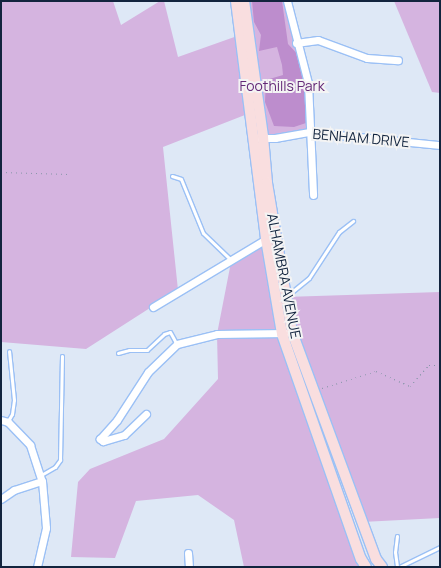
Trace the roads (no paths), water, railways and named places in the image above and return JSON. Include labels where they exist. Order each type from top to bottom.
[{"type":"main road","name":"ALHAMBRA AVENUE","points":[[236,1],[285,296],[287,333],[314,391],[376,559],[382,567]]},
{"type":"main road","name":"ALHAMBRA AVENUE","points":[[244,1],[266,238],[287,333],[366,567]]},
{"type":"street","points":[[287,1],[296,43],[308,83],[313,195]]},
{"type":"street","points":[[296,43],[318,40],[367,58],[398,60]]},
{"type":"street","name":"BENHAM DRIVE","points":[[258,139],[309,132],[440,145]]},
{"type":"street","points":[[153,308],[266,238]]},
{"type":"street","points":[[146,414],[124,435],[100,440],[116,420],[148,372],[176,344],[217,334],[287,333]]},
{"type":"street","points":[[4,422],[30,445],[41,478],[46,528],[37,567]]},
{"type":"street","points":[[1,499],[14,490],[41,478]]},
{"type":"street","points":[[188,553],[188,567]]},
{"type":"lane","points":[[172,176],[181,179],[203,233],[230,259]]},
{"type":"lane","points":[[285,296],[309,278],[339,232],[353,221]]},
{"type":"lane","points":[[118,353],[129,350],[147,350],[164,334],[170,332],[176,344]]},
{"type":"lane","points":[[4,422],[12,414],[14,400],[9,351]]},
{"type":"lane","points":[[41,478],[55,467],[60,460],[62,356]]},
{"type":"lane","points":[[397,536],[395,552],[398,567],[440,547]]},
{"type":"park label","name":"Foothills Park","points":[[282,86]]}]
